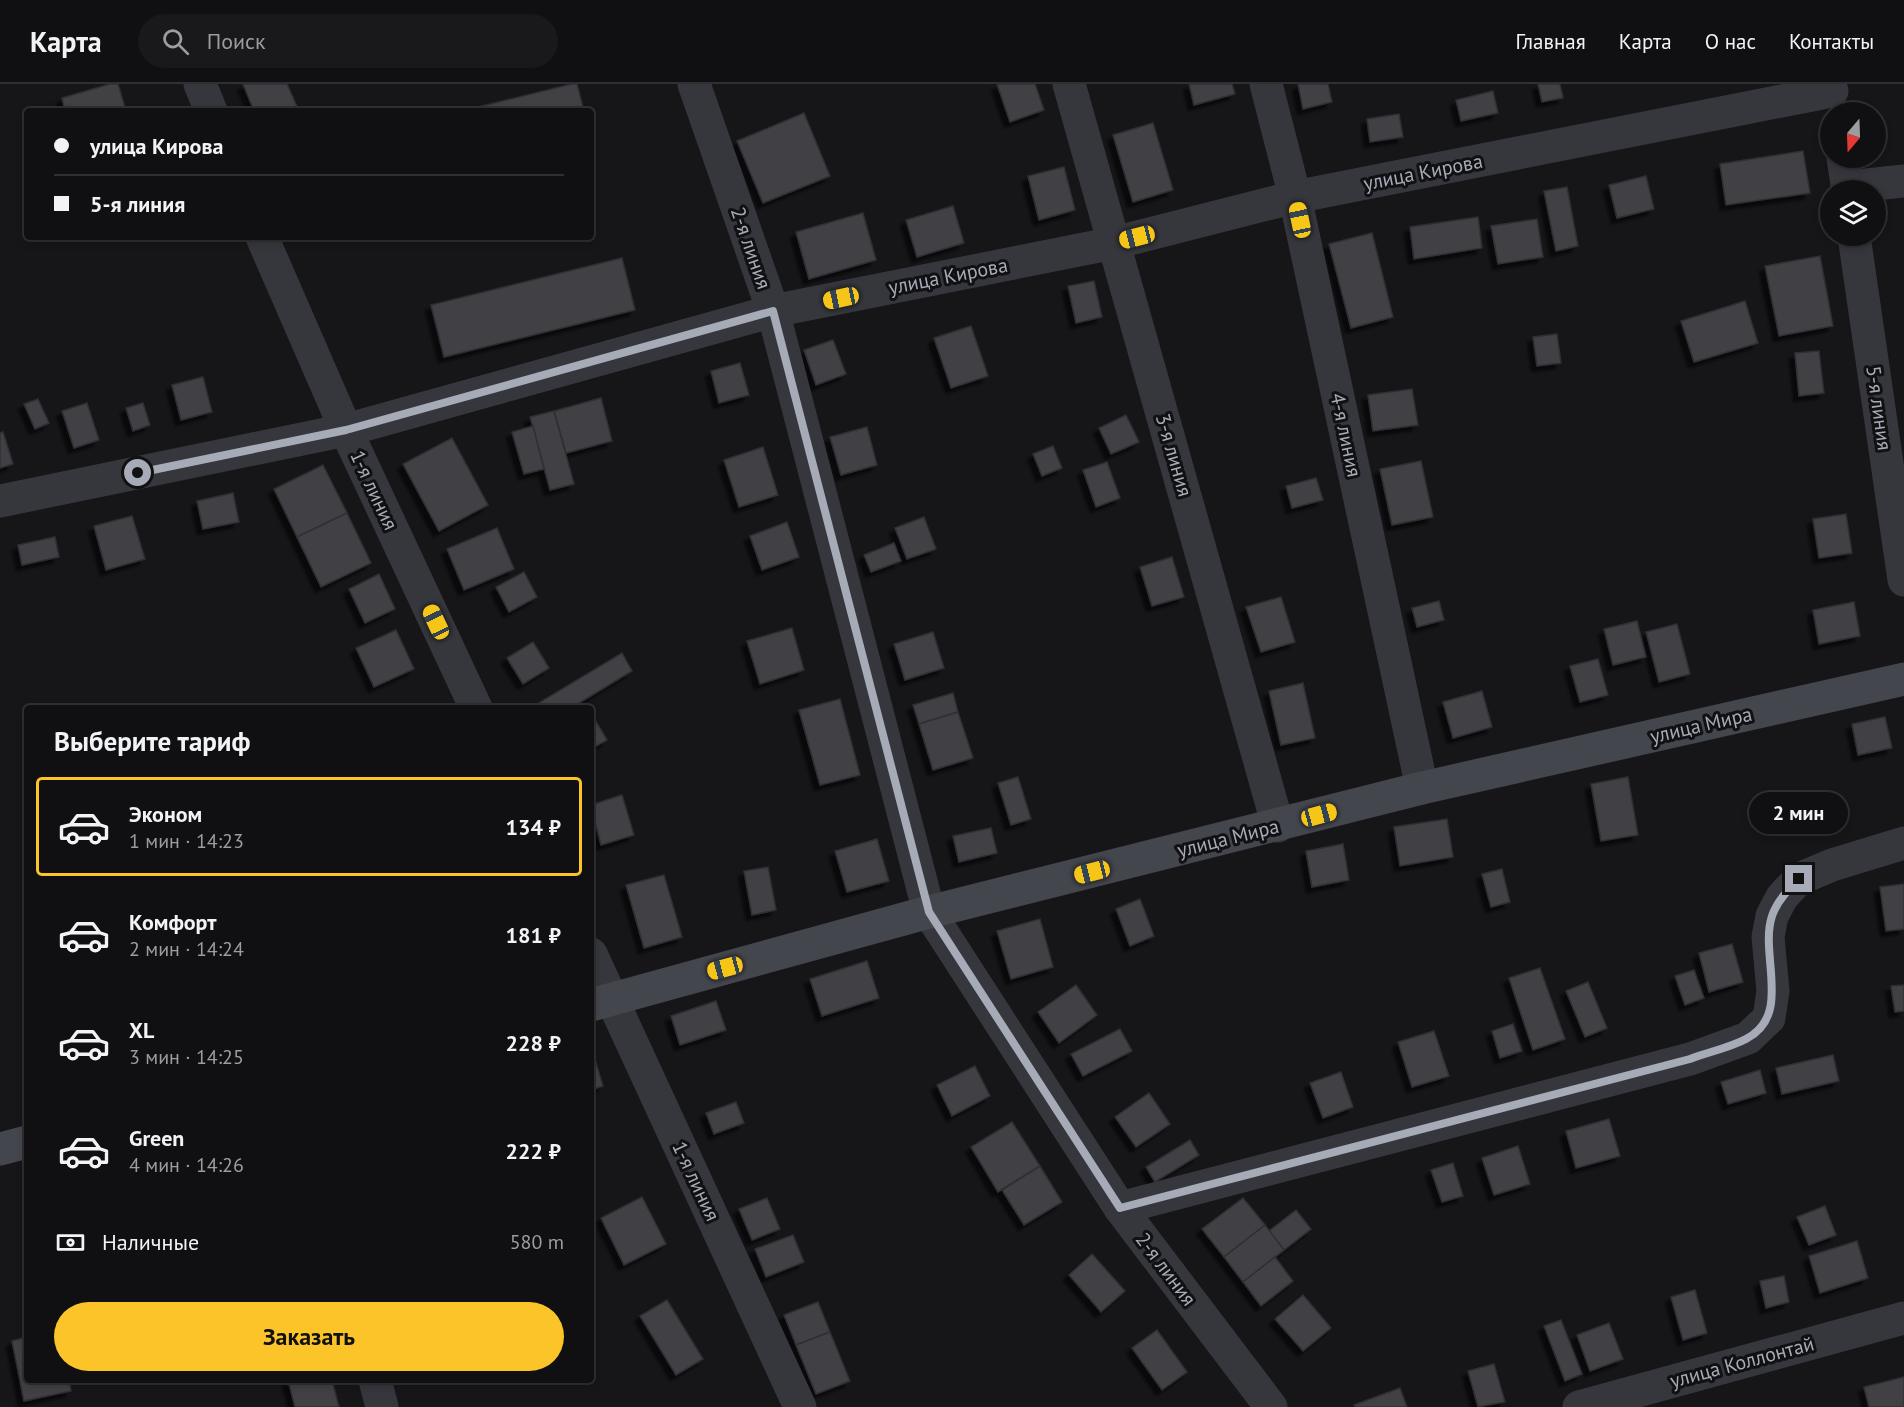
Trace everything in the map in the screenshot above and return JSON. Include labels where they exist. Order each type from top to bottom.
[{"type":"main road","name":"улица Мира","points":[[602,1002],[929,912],[1422,788],[1904,679]]},
{"type":"main road","points":[[0,1149],[24,1143]]},
{"type":"street","points":[[200,84],[209,108]]},
{"type":"street","name":"2-я линия","points":[[694,84],[773,311],[929,912],[1120,1208],[1271,1407]]},
{"type":"street","name":"3-я линия","points":[[1069,84],[1278,826]]},
{"type":"street","name":"4-я линия","points":[[1266,84],[1295,197],[1422,788]]},
{"type":"street","name":"улица Кирова","points":[[0,501],[346,430],[773,311],[1114,243],[1295,197],[1833,96]]},
{"type":"street","points":[[1846,178],[1904,181]]},
{"type":"street","name":"1-я линия","points":[[263,240],[346,430],[475,705]]},
{"type":"street","name":"5-я линия","points":[[1855,246],[1904,580]]},
{"type":"street","points":[[1120,1208],[1690,1059],[1748,1038],[1769,1018],[1773,991],[1768,937],[1772,916],[1782,897],[1799,879],[1904,843]]},
{"type":"street","name":"1-я линия","points":[[594,967],[602,1002],[800,1407]]},
{"type":"street","name":"улица Коллонтай","points":[[1579,1407],[1904,1318]]},
{"type":"street","points":[[376,1383],[382,1407]]},
{"type":"building","points":[[110,84],[118,84],[125,108],[64,108],[62,98]]},
{"type":"building","points":[[243,84],[287,84],[298,108],[253,108]]},
{"type":"building","points":[[577,84],[583,108],[474,108]]},
{"type":"building","points":[[997,84],[1035,84],[1044,110],[1010,122]]},
{"type":"building","points":[[1189,84],[1232,84],[1235,94],[1194,105]]},
{"type":"building","points":[[1298,84],[1328,84],[1332,102],[1303,109]]},
{"type":"building","points":[[1538,84],[1560,84],[1563,98],[1542,102]]},
{"type":"building","points":[[1493,91],[1498,113],[1461,121],[1456,100]]},
{"type":"building","points":[[804,113],[830,176],[763,203],[737,141]]},
{"type":"building","points":[[1399,114],[1403,137],[1370,142],[1367,119]]},
{"type":"building","points":[[1153,123],[1173,190],[1133,202],[1113,135]]},
{"type":"building","points":[[1803,151],[1810,193],[1726,205],[1720,164]]},
{"type":"building","points":[[1064,167],[1075,210],[1039,220],[1028,176]]},
{"type":"building","points":[[1646,176],[1654,209],[1617,218],[1609,185]]},
{"type":"building","points":[[1567,187],[1578,246],[1556,251],[1544,191]]},
{"type":"building","points":[[953,206],[964,243],[917,257],[906,220]]},
{"type":"building","points":[[863,213],[876,260],[809,279],[796,232]]},
{"type":"building","points":[[1478,217],[1482,248],[1414,259],[1410,227]]},
{"type":"building","points":[[1537,219],[1543,257],[1498,264],[1491,226]]},
{"type":"building","points":[[1372,233],[1393,317],[1351,328],[1329,244]]},
{"type":"building","points":[[1820,256],[1833,326],[1779,336],[1765,266]]},
{"type":"building","points":[[622,258],[635,310],[444,357],[431,305]]},
{"type":"building","points":[[1094,281],[1102,317],[1076,323],[1068,286]]},
{"type":"building","points":[[1745,301],[1758,343],[1694,362],[1681,321]]},
{"type":"building","points":[[971,326],[988,376],[951,388],[934,338]]},
{"type":"building","points":[[1557,334],[1561,363],[1537,366],[1533,337]]},
{"type":"building","points":[[833,340],[846,374],[816,385],[804,350]]},
{"type":"building","points":[[1819,351],[1824,393],[1799,396],[1795,353]]},
{"type":"building","points":[[740,363],[749,395],[719,403],[711,371]]},
{"type":"building","points":[[203,377],[212,412],[181,420],[172,385]]},
{"type":"building","points":[[1412,389],[1418,425],[1373,431],[1368,395]]},
{"type":"building","points":[[601,398],[612,441],[566,453],[554,411]]},
{"type":"building","points":[[38,399],[49,423],[35,429],[24,404]]},
{"type":"building","points":[[87,403],[99,440],[74,448],[62,411]]},
{"type":"building","points":[[143,403],[150,425],[133,431],[126,408]]},
{"type":"building","points":[[554,411],[574,484],[550,490],[530,417]]},
{"type":"building","points":[[1126,415],[1139,442],[1111,454],[1099,428]]},
{"type":"building","points":[[533,426],[544,469],[524,474],[512,432]]},
{"type":"building","points":[[867,427],[877,465],[841,475],[830,437]]},
{"type":"building","points":[[3,432],[13,464],[0,468],[0,433]]},
{"type":"building","points":[[452,438],[488,505],[439,531],[403,464]]},
{"type":"building","points":[[1053,446],[1062,468],[1042,476],[1033,454]]},
{"type":"building","points":[[763,447],[778,495],[739,507],[724,460]]},
{"type":"building","points":[[1421,461],[1433,517],[1392,525],[1380,469]]},
{"type":"building","points":[[1107,462],[1120,498],[1096,507],[1083,470]]},
{"type":"building","points":[[323,465],[347,513],[297,537],[274,489]]},
{"type":"building","points":[[1316,478],[1323,500],[1292,508],[1286,486]]},
{"type":"building","points":[[233,493],[239,522],[203,529],[197,501]]},
{"type":"building","points":[[347,513],[371,563],[321,587],[297,537]]},
{"type":"building","points":[[1846,514],[1852,553],[1819,558],[1813,519]]},
{"type":"building","points":[[132,516],[145,559],[106,570],[94,526]]},
{"type":"building","points":[[924,517],[936,549],[907,559],[895,528]]},
{"type":"building","points":[[787,522],[799,557],[762,570],[750,536]]},
{"type":"building","points":[[497,528],[514,569],[464,590],[447,549]]},
{"type":"building","points":[[55,537],[59,557],[22,565],[18,545]]},
{"type":"building","points":[[894,543],[901,561],[871,572],[864,555]]},
{"type":"building","points":[[1172,557],[1184,597],[1152,606],[1140,567]]},
{"type":"building","points":[[524,572],[537,597],[509,612],[496,587]]},
{"type":"building","points":[[379,574],[395,609],[365,623],[349,589]]},
{"type":"building","points":[[1281,597],[1295,642],[1261,652],[1246,607]]},
{"type":"building","points":[[1439,601],[1444,620],[1417,627],[1412,608]]},
{"type":"building","points":[[1854,602],[1860,636],[1819,644],[1813,610]]},
{"type":"building","points":[[1637,621],[1646,657],[1613,665],[1604,629]]},
{"type":"building","points":[[1677,624],[1690,674],[1659,682],[1646,632]]},
{"type":"building","points":[[792,628],[804,670],[760,684],[747,641]]},
{"type":"building","points":[[396,630],[414,669],[374,687],[356,648]]},
{"type":"building","points":[[933,632],[944,668],[905,680],[894,644]]},
{"type":"building","points":[[533,642],[549,668],[523,684],[507,658]]},
{"type":"building","points":[[622,653],[632,671],[576,705],[535,705]]},
{"type":"building","points":[[1598,659],[1608,695],[1580,702],[1570,666]]},
{"type":"building","points":[[1303,683],[1315,738],[1281,745],[1269,691]]},
{"type":"building","points":[[1482,691],[1492,727],[1453,738],[1443,702]]},
{"type":"building","points":[[953,693],[958,712],[919,724],[913,705]]},
{"type":"building","points":[[840,699],[860,775],[820,785],[799,710]]},
{"type":"building","points":[[958,712],[973,758],[933,770],[919,724]]},
{"type":"building","points":[[1885,717],[1892,748],[1858,755],[1852,724]]},
{"type":"building","points":[[594,718],[607,740],[594,747]]},
{"type":"building","points":[[1018,777],[1031,819],[1011,825],[998,783]]},
{"type":"building","points":[[1628,777],[1638,835],[1601,841],[1591,784]]},
{"type":"building","points":[[622,795],[634,835],[601,845],[594,817],[594,804]]},
{"type":"building","points":[[1447,819],[1453,857],[1400,866],[1394,827]]},
{"type":"building","points":[[991,828],[997,853],[959,862],[953,836]]},
{"type":"building","points":[[877,839],[889,881],[847,892],[835,851]]},
{"type":"building","points":[[1343,844],[1349,880],[1312,887],[1306,851]]},
{"type":"building","points":[[768,867],[776,910],[752,915],[744,871]]},
{"type":"building","points":[[1502,869],[1510,902],[1491,907],[1482,874]]},
{"type":"building","points":[[664,875],[682,937],[644,948],[626,885]]},
{"type":"building","points":[[1904,884],[1904,929],[1886,931],[1880,887]]},
{"type":"building","points":[[1140,899],[1154,936],[1130,946],[1116,909]]},
{"type":"building","points":[[1040,919],[1053,967],[1011,979],[997,931]]},
{"type":"building","points":[[1732,944],[1743,982],[1709,992],[1699,953]]},
{"type":"building","points":[[867,961],[879,998],[822,1016],[810,979]]},
{"type":"building","points":[[1540,968],[1565,1039],[1533,1050],[1509,978]]},
{"type":"building","points":[[1694,970],[1704,998],[1685,1005],[1675,976]]},
{"type":"building","points":[[1588,982],[1607,1028],[1585,1037],[1566,991]]},
{"type":"building","points":[[1076,985],[1097,1015],[1059,1043],[1038,1012]]},
{"type":"building","points":[[1904,985],[1904,1011],[1895,1012],[1891,986]]},
{"type":"building","points":[[716,1001],[726,1030],[680,1045],[671,1016]]},
{"type":"building","points":[[1513,1024],[1522,1051],[1500,1058],[1492,1031]]},
{"type":"building","points":[[1120,1029],[1132,1051],[1083,1076],[1071,1054]]},
{"type":"building","points":[[1434,1031],[1449,1076],[1412,1087],[1398,1042]]},
{"type":"building","points":[[1833,1055],[1839,1081],[1782,1094],[1776,1068]]},
{"type":"building","points":[[594,1056],[603,1086],[594,1089]]},
{"type":"building","points":[[975,1066],[990,1096],[952,1116],[937,1085]]},
{"type":"building","points":[[1760,1070],[1766,1093],[1728,1104],[1721,1082]]},
{"type":"building","points":[[1341,1072],[1353,1107],[1323,1118],[1310,1083]]},
{"type":"building","points":[[1149,1093],[1170,1124],[1136,1147],[1115,1117]]},
{"type":"building","points":[[736,1102],[744,1123],[714,1134],[706,1113]]},
{"type":"building","points":[[1609,1119],[1620,1156],[1576,1168],[1566,1131]]},
{"type":"building","points":[[1012,1122],[1040,1166],[998,1192],[971,1147]]},
{"type":"building","points":[[1190,1140],[1199,1155],[1155,1182],[1146,1167]]},
{"type":"building","points":[[1518,1146],[1530,1184],[1494,1195],[1482,1158]]},
{"type":"building","points":[[1453,1163],[1463,1196],[1442,1202],[1431,1170]]},
{"type":"building","points":[[1040,1166],[1062,1202],[1024,1225],[1002,1190]]},
{"type":"building","points":[[642,1197],[666,1244],[624,1265],[601,1218]]},
{"type":"building","points":[[767,1198],[780,1229],[752,1240],[739,1209]]},
{"type":"building","points":[[1243,1198],[1265,1225],[1224,1257],[1202,1229]]},
{"type":"building","points":[[1825,1206],[1836,1235],[1809,1245],[1797,1217]]},
{"type":"building","points":[[1296,1210],[1311,1229],[1284,1250],[1269,1231]]},
{"type":"building","points":[[1265,1225],[1284,1250],[1243,1282],[1224,1257]]},
{"type":"building","points":[[793,1235],[804,1262],[766,1277],[755,1249]]},
{"type":"building","points":[[1857,1241],[1868,1278],[1820,1293],[1809,1256]]},
{"type":"building","points":[[1092,1254],[1125,1291],[1101,1312],[1069,1275]]},
{"type":"building","points":[[1275,1257],[1293,1281],[1261,1306],[1243,1282]]},
{"type":"building","points":[[1784,1276],[1789,1302],[1766,1308],[1760,1281]]},
{"type":"building","points":[[1695,1290],[1707,1333],[1683,1340],[1671,1297]]},
{"type":"building","points":[[1303,1295],[1331,1328],[1303,1351],[1275,1319]]},
{"type":"building","points":[[667,1300],[703,1359],[676,1375],[640,1316]]},
{"type":"building","points":[[818,1302],[830,1332],[796,1345],[784,1315]]},
{"type":"building","points":[[1561,1320],[1582,1374],[1565,1381],[1544,1326]]},
{"type":"building","points":[[1609,1323],[1623,1359],[1590,1371],[1577,1335]]},
{"type":"building","points":[[1157,1330],[1187,1372],[1162,1390],[1132,1348]]},
{"type":"building","points":[[830,1332],[850,1381],[816,1394],[796,1345]]},
{"type":"building","points":[[24,1338],[24,1383],[70,1383],[71,1391],[24,1401],[12,1341]]},
{"type":"building","points":[[1494,1364],[1505,1402],[1478,1407],[1468,1371]]},
{"type":"building","points":[[1904,1377],[1904,1407],[1869,1407],[1864,1387]]},
{"type":"building","points":[[289,1383],[333,1383],[339,1407],[295,1407]]},
{"type":"building","points":[[1400,1388],[1407,1407],[1355,1407],[1354,1405]]},
{"type":"route","points":[[138,473],[346,430],[773,311],[929,912],[1120,1208],[1690,1059],[1748,1038],[1769,1018],[1773,991],[1768,937],[1772,916],[1782,897],[1799,879]]}]
